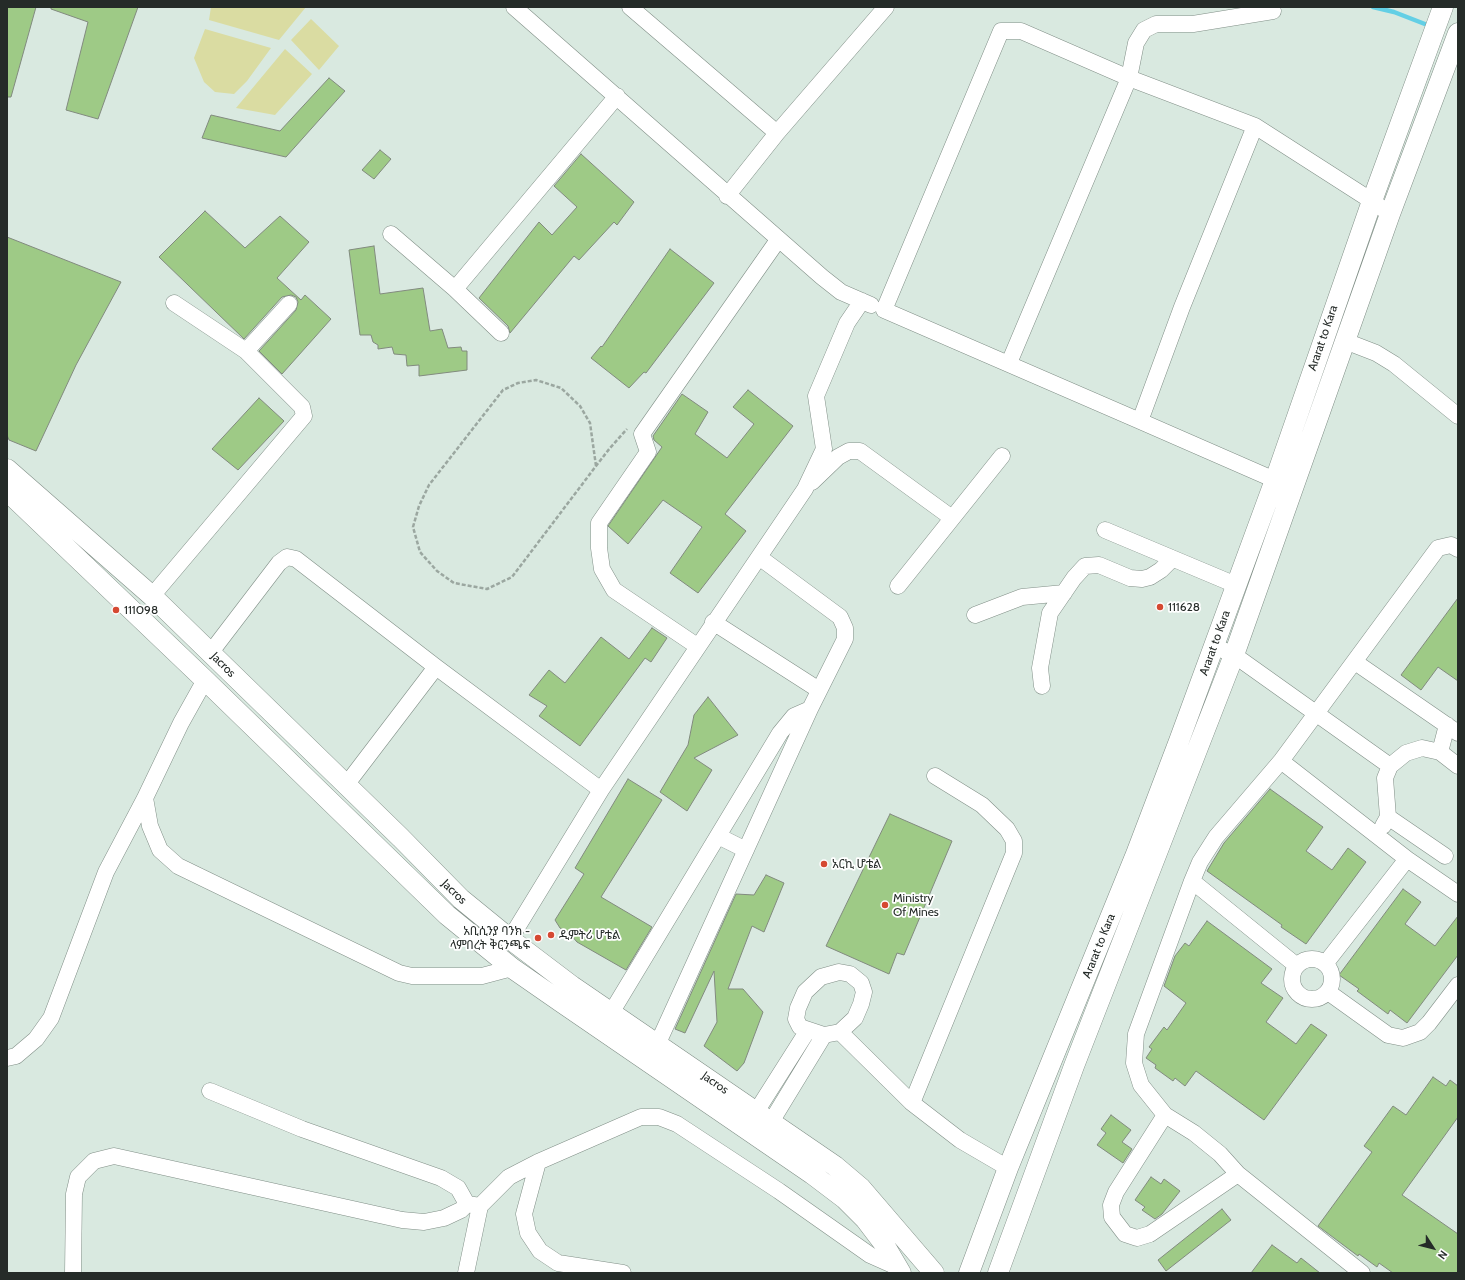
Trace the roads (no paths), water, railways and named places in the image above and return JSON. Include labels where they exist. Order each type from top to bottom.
[{"type":"main road","name":"Ararat to Kara","points":[[969,1273],[1008,1168],[1136,854],[1214,646],[1275,480],[1372,201],[1441,11]]},
{"type":"main road","name":"Ararat to Kara","points":[[998,1273],[1071,1073],[1234,654],[1390,214],[1448,56],[1458,33]]},
{"type":"main road","name":"Jacros","points":[[7,469],[152,596],[211,652],[461,899],[510,939],[611,1013],[658,1043],[835,1166],[861,1188],[934,1273]]},
{"type":"main road","name":"Jacros","points":[[7,491],[205,680],[447,915],[512,968],[812,1174],[845,1199],[865,1219],[884,1244],[899,1270]]},
{"type":"main road","points":[[447,915],[461,899]]},
{"type":"street","points":[[514,7],[617,96],[727,196],[841,292],[1009,363],[1275,480]]},
{"type":"street","points":[[630,7],[777,133]]},
{"type":"street","points":[[727,196],[777,133],[886,7]]},
{"type":"street","points":[[1009,363],[1129,78],[1136,43],[1144,30],[1156,24],[1193,24],[1273,11]]},
{"type":"street","points":[[884,310],[1001,31],[1021,31],[1129,78],[1255,126],[1390,214]]},
{"type":"street","points":[[455,289],[617,96]]},
{"type":"street","points":[[1140,421],[1182,307],[1255,126]]},
{"type":"street","points":[[391,234],[455,289],[501,333]]},
{"type":"street","points":[[697,646],[614,590],[602,569],[599,548],[599,522],[648,452],[642,434],[778,240]]},
{"type":"street","points":[[510,939],[600,790],[805,489],[824,449],[816,396],[847,322],[862,301]]},
{"type":"street","points":[[152,596],[304,416],[302,407],[246,351],[174,303]]},
{"type":"street","points":[[246,351],[289,304]]},
{"type":"street","points":[[1345,341],[1376,353],[1394,364],[1458,416]]},
{"type":"street","points":[[805,489],[838,457],[849,451],[860,451],[952,518]]},
{"type":"street","points":[[898,586],[1002,456]]},
{"type":"street","points":[[1105,530],[1236,585]]},
{"type":"street","points":[[1362,1273],[1238,1174],[1220,1154],[1194,1133],[1165,1116],[1141,1085],[1134,1063],[1136,1034],[1192,881],[1200,862],[1216,837],[1281,761],[1438,548],[1451,545],[1458,549]]},
{"type":"street","points":[[211,652],[279,563],[287,557],[296,559],[436,667],[600,790]]},
{"type":"street","points":[[658,1043],[810,709],[845,639],[845,628],[840,617],[759,557]]},
{"type":"street","points":[[1042,686],[1040,668],[1050,613],[1085,566],[1099,566],[1130,578],[1142,579],[1150,577],[1161,570],[1172,559]]},
{"type":"street","points":[[975,615],[1022,597],[1064,593]]},
{"type":"street","points":[[713,622],[819,690]]},
{"type":"street","points":[[1214,646],[1234,654],[1317,712],[1390,766]]},
{"type":"street","points":[[1355,662],[1453,729],[1440,752]]},
{"type":"street","points":[[346,786],[436,667]]},
{"type":"street","points":[[7,1058],[16,1056],[36,1039],[51,1018],[106,872],[146,798],[181,723],[205,680]]},
{"type":"street","points":[[611,1013],[780,733],[794,716],[810,709]]},
{"type":"street","points":[[1378,835],[1388,817],[1385,778],[1390,766],[1406,753],[1422,748],[1440,752],[1458,766]]},
{"type":"street","points":[[1281,761],[1408,859],[1458,894]]},
{"type":"street","points":[[912,1103],[1014,853],[1014,841],[1007,828],[982,805],[936,776]]},
{"type":"street","points":[[146,798],[150,826],[160,850],[178,866],[399,973],[412,976],[482,976],[512,968]]},
{"type":"street","points":[[1388,817],[1452,856],[1434,877]]},
{"type":"street","points":[[718,836],[746,850]]},
{"type":"street","points":[[1325,964],[1408,859]]},
{"type":"street","points":[[1192,881],[1297,966]]},
{"type":"street","points":[[1316,959],[1325,964],[1331,972],[1332,982],[1328,992],[1319,998],[1309,999],[1299,994],[1294,986],[1293,976],[1297,966],[1306,960],[1316,959]]},
{"type":"street","points":[[839,972],[850,974],[861,983],[864,992],[861,1004],[854,1018],[840,1032],[824,1035],[800,1027],[796,1019],[798,1008],[805,992],[821,976],[839,972]]},
{"type":"street","points":[[1328,992],[1388,1035],[1403,1038],[1420,1032],[1429,1023],[1458,985]]},
{"type":"street","points":[[763,1117],[808,1030]]},
{"type":"street","points":[[840,1032],[912,1103],[960,1140],[1008,1168]]},
{"type":"street","points":[[763,1117],[824,1035]]},
{"type":"street","points":[[210,1091],[302,1130],[441,1178],[458,1188],[474,1205],[466,1273]]},
{"type":"street","points":[[1165,1116],[1116,1192],[1111,1205],[1112,1217],[1125,1234],[1137,1238],[1150,1234],[1238,1174]]},
{"type":"street","points":[[73,1273],[74,1194],[78,1177],[94,1161],[114,1156],[402,1220],[424,1222],[444,1218],[474,1205],[509,1177],[538,1162],[641,1117],[660,1117],[677,1124],[773,1187],[870,1255],[899,1270]]},
{"type":"street","points":[[538,1162],[524,1214],[528,1233],[540,1251],[558,1268],[622,1273]]},
{"type":"waterway","points":[[1373,7],[1394,12],[1430,26]]},
{"type":"place","name":"111628","points":[[1160,607]]},
{"type":"place","name":"111098","points":[[116,610]]},
{"type":"place","name":"አርኪ ሆቴል","points":[[824,864]]},
{"type":"place","name":"Ministry Of Mines","points":[[885,905]]},
{"type":"place","name":"ዲምትሪ ሆቴል","points":[[551,935]]},
{"type":"place","name":"አቢሲንያ ባንክ - ላምበረት ቅርንጫፍ","points":[[538,938]]}]
